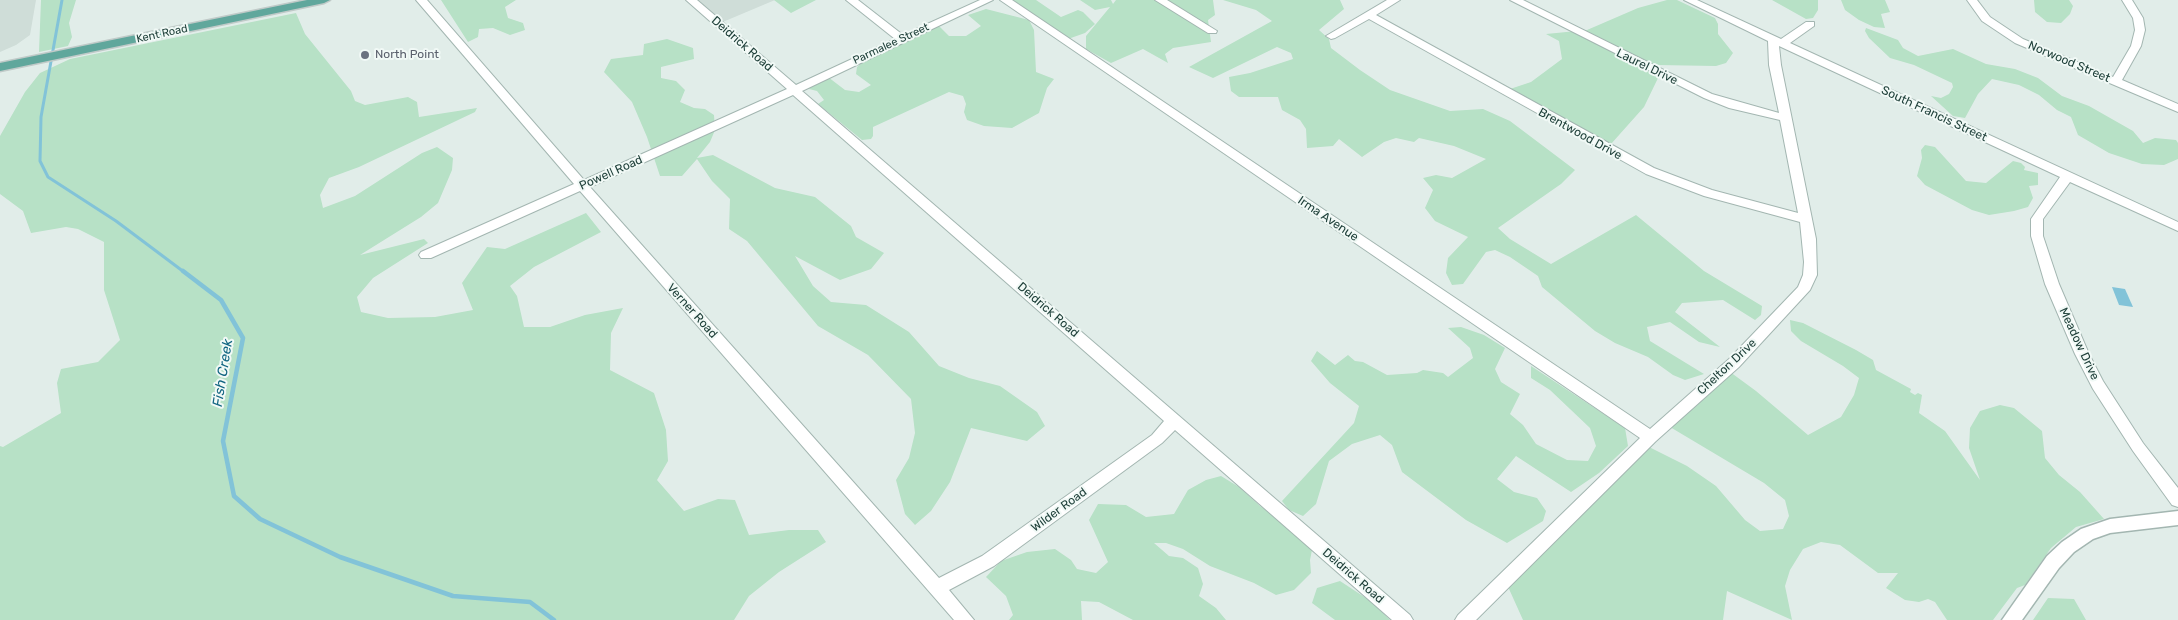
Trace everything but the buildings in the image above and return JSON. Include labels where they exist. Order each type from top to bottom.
[{"type":"main road","name":"Kent Road","points":[[0,67],[324,0]]},
{"type":"street","name":"Verner Road","points":[[421,0],[646,260],[964,620]]},
{"type":"street","name":"Deidrick Road","points":[[691,0],[1404,620]]},
{"type":"street","points":[[851,0],[901,38]]},
{"type":"street","name":"Parmalee Street","points":[[795,90],[901,38],[988,0]]},
{"type":"street","name":"Irma Avenue","points":[[1005,0],[1651,437]]},
{"type":"street","points":[[1160,0],[1212,31]]},
{"type":"street","points":[[1331,36],[1395,0]]},
{"type":"street","name":"Laurel Drive","points":[[1515,0],[1709,96],[1733,106],[1785,118]]},
{"type":"street","name":"South Francis Street","points":[[1689,0],[2178,227]]},
{"type":"street","name":"Norwood Street","points":[[1972,0],[1986,19],[2002,31],[2038,50],[2178,108]]},
{"type":"street","points":[[2116,82],[2136,44],[2140,30],[2138,18],[2127,0]]},
{"type":"street","name":"Brentwood Drive","points":[[1369,15],[1650,171],[1693,188],[1806,219]]},
{"type":"street","points":[[1778,41],[1810,24]]},
{"type":"street","name":"Chelton Drive","points":[[1464,620],[1651,437],[1734,362],[1803,290],[1810,275],[1811,262],[1806,219],[1775,65],[1778,41]]},
{"type":"street","name":"Powell Road","points":[[426,255],[795,90]]},
{"type":"street","name":"Meadow Drive","points":[[2068,176],[2046,203],[2037,219],[2037,236],[2054,287],[2082,355],[2098,386],[2138,447],[2178,500]]},
{"type":"street","name":"Wilder Road","points":[[936,588],[988,562],[1158,439],[1174,420]]},
{"type":"street","points":[[2011,620],[2053,562],[2068,547],[2086,534],[2110,526],[2178,518]]},
{"type":"shaded area","points":[[0,0],[36,0],[30,35],[16,45],[0,52]]},
{"type":"shaded area","points":[[691,0],[775,0],[718,24]]},
{"type":"green space","points":[[41,0],[76,0],[69,23],[72,37],[68,46],[39,52]]},
{"type":"green space","points":[[441,0],[516,0],[505,7],[508,18],[523,23],[525,30],[510,35],[493,28],[479,29],[478,37],[468,42]]},
{"type":"green space","points":[[774,0],[816,0],[791,13]]},
{"type":"green space","points":[[1005,0],[1036,0],[1061,17],[1078,10],[1083,12],[1095,24],[1085,33],[1068,39]]},
{"type":"green space","points":[[1080,0],[1111,0],[1113,4],[1116,0],[1213,0],[1215,15],[1208,20],[1211,42],[1173,48],[1165,54],[1168,63],[1143,49],[1111,63],[1086,49],[1086,36],[1110,7],[1095,10]]},
{"type":"green space","points":[[1223,0],[1340,0],[1344,9],[1319,30],[1329,39],[1331,48],[1360,70],[1390,90],[1450,111],[1483,109],[1510,121],[1575,170],[1561,184],[1498,228],[1510,239],[1551,264],[1636,215],[1704,271],[1762,306],[1761,315],[1755,320],[1723,300],[1682,303],[1675,312],[1720,347],[1699,342],[1670,322],[1647,327],[1650,341],[1704,374],[1685,380],[1673,375],[1648,357],[1615,343],[1595,331],[1542,287],[1538,276],[1510,257],[1495,250],[1486,252],[1463,284],[1452,285],[1446,273],[1448,258],[1468,237],[1435,221],[1425,208],[1433,190],[1423,178],[1436,175],[1452,178],[1486,159],[1454,146],[1419,138],[1414,142],[1396,138],[1384,142],[1362,157],[1339,139],[1333,146],[1307,148],[1306,129],[1300,120],[1282,110],[1278,97],[1239,97],[1231,91],[1229,77],[1250,73],[1293,59],[1291,53],[1277,47],[1213,78],[1189,67],[1272,21],[1256,10]]},
{"type":"green space","points":[[1667,0],[1677,0],[1715,18],[1718,24],[1718,34],[1733,53],[1726,63],[1716,66],[1657,65],[1659,76],[1644,107],[1611,144],[1510,89],[1531,82],[1562,59],[1559,41],[1546,34],[1587,30],[1638,8]]},
{"type":"green space","points":[[1772,0],[1818,0],[1818,10],[1813,18],[1806,19]]},
{"type":"green space","points":[[1841,0],[1885,0],[1890,12],[1881,14],[1885,28],[1874,27],[1859,20],[1845,10]]},
{"type":"green space","points":[[2034,0],[2069,0],[2073,6],[2070,14],[2061,23],[2047,22],[2035,12]]},
{"type":"green space","points":[[986,9],[1029,20],[1034,30],[1036,72],[1054,79],[1047,88],[1039,113],[1012,128],[984,126],[967,120],[964,112],[966,104],[963,96],[949,92],[873,127],[871,139],[862,140],[818,104],[824,100],[817,91],[809,89],[811,84],[828,77],[845,90],[859,92],[871,85],[856,74],[857,67],[863,62],[938,25],[949,36],[966,36],[981,26],[968,15]]},
{"type":"green space","points":[[296,13],[305,34],[351,91],[355,101],[365,105],[408,97],[417,102],[419,117],[477,108],[475,112],[359,167],[329,178],[320,195],[323,208],[355,196],[422,153],[437,147],[453,158],[452,170],[438,203],[421,217],[360,255],[424,239],[428,243],[373,278],[357,297],[361,312],[388,318],[435,317],[473,310],[462,283],[487,247],[505,249],[586,213],[601,232],[534,267],[510,286],[517,296],[524,327],[550,327],[585,315],[623,308],[611,333],[610,370],[654,393],[666,430],[668,461],[657,480],[684,511],[718,499],[735,500],[749,535],[789,530],[818,530],[826,542],[779,572],[749,596],[734,620],[0,620],[0,446],[3,447],[61,413],[57,383],[61,369],[98,362],[120,340],[104,290],[104,242],[78,229],[66,227],[31,233],[23,211],[0,194],[0,136],[25,92],[40,73],[70,59]]},
{"type":"green space","points":[[1866,28],[1898,40],[1903,48],[1918,56],[1953,49],[1986,64],[2015,69],[2038,78],[2062,96],[2089,106],[2133,131],[2143,143],[2155,138],[2176,140],[2178,143],[2178,159],[2164,165],[2142,164],[2109,153],[2078,135],[2071,117],[2057,110],[2039,95],[2019,85],[1992,79],[1978,94],[1965,118],[1953,116],[1931,96],[1941,98],[1949,94],[1953,87],[1952,83],[1914,65],[1890,58],[1869,38],[1865,31]]},
{"type":"green space","points":[[667,39],[693,48],[694,59],[661,67],[661,78],[676,81],[685,90],[680,102],[694,108],[705,109],[714,115],[715,130],[710,142],[697,158],[713,155],[775,188],[815,197],[851,226],[856,237],[884,253],[871,269],[840,280],[795,256],[813,286],[831,302],[866,305],[909,332],[939,366],[969,378],[1000,386],[1037,412],[1045,426],[1027,441],[971,428],[950,482],[931,511],[915,525],[905,514],[896,480],[909,458],[915,433],[911,399],[868,355],[818,326],[747,241],[729,229],[730,199],[712,181],[697,159],[682,176],[660,176],[647,137],[632,102],[604,72],[611,59],[643,55],[644,44]]},
{"type":"green space","points":[[1925,145],[1935,147],[1966,181],[1986,183],[2013,161],[2021,163],[2025,167],[2024,170],[2038,173],[2038,185],[2029,186],[2033,198],[2028,207],[2014,211],[1989,215],[1972,210],[1925,185],[1917,176],[1922,158],[1921,150]]},
{"type":"green space","points":[[1790,320],[1803,323],[1856,350],[1873,360],[1876,370],[1911,389],[1910,392],[1915,395],[1918,393],[1922,395],[1919,413],[1945,431],[1980,480],[1969,448],[1970,428],[1980,411],[2000,405],[2014,408],[2042,431],[2045,458],[2059,475],[2080,492],[2104,519],[2076,527],[2051,548],[2025,585],[2017,588],[1993,620],[1947,620],[1935,602],[1928,599],[1919,602],[1905,600],[1886,588],[1898,573],[1878,573],[1840,545],[1821,542],[1803,549],[1790,570],[1785,586],[1792,620],[1727,591],[1723,620],[1523,620],[1505,580],[1643,444],[1687,466],[1716,486],[1745,520],[1760,531],[1783,529],[1789,516],[1785,500],[1764,483],[1665,424],[1726,369],[1756,391],[1808,435],[1841,417],[1854,395],[1859,378],[1843,366],[1801,341],[1791,331]]},
{"type":"green space","points":[[1461,327],[1484,335],[1505,348],[1495,369],[1501,382],[1520,394],[1510,414],[1523,425],[1536,444],[1567,460],[1588,461],[1596,446],[1590,428],[1550,390],[1531,378],[1531,366],[1625,428],[1628,446],[1599,473],[1571,492],[1516,456],[1497,479],[1514,492],[1537,498],[1546,511],[1543,521],[1507,543],[1466,520],[1402,472],[1392,445],[1380,435],[1352,444],[1329,461],[1316,504],[1303,516],[1289,510],[1282,501],[1354,423],[1359,406],[1330,383],[1311,361],[1317,351],[1335,365],[1348,355],[1355,361],[1363,362],[1387,375],[1417,373],[1423,370],[1443,373],[1448,377],[1473,358],[1470,348],[1448,328]]},
{"type":"green space","points":[[1221,476],[1239,487],[1260,506],[1313,545],[1310,560],[1311,573],[1294,590],[1276,595],[1254,583],[1210,566],[1183,549],[1166,543],[1154,543],[1169,556],[1183,558],[1198,568],[1203,584],[1199,596],[1216,608],[1226,620],[1133,620],[1099,602],[1081,601],[1082,620],[1009,620],[1013,615],[1006,596],[986,577],[1001,561],[1027,552],[1055,549],[1071,560],[1077,569],[1096,573],[1108,562],[1089,520],[1098,504],[1126,505],[1146,517],[1174,514],[1188,490],[1206,480]]},
{"type":"green space","points":[[1340,581],[1372,602],[1390,620],[1335,620],[1312,603],[1317,588]]},
{"type":"green space","points":[[2048,598],[2074,599],[2086,620],[2033,620]]},
{"type":"water","points":[[2112,287],[2125,289],[2133,307],[2119,305]]},
{"type":"waterway","name":"Fish Creek","points":[[62,0],[41,117],[40,161],[48,177],[116,221],[184,272]]},
{"type":"waterway","name":"Fish Creek","points":[[183,271],[221,300],[243,338],[223,441],[234,496],[260,519],[340,557],[453,596],[530,602],[554,620]]},
{"type":"place","name":"North Point","points":[[365,55]]}]
